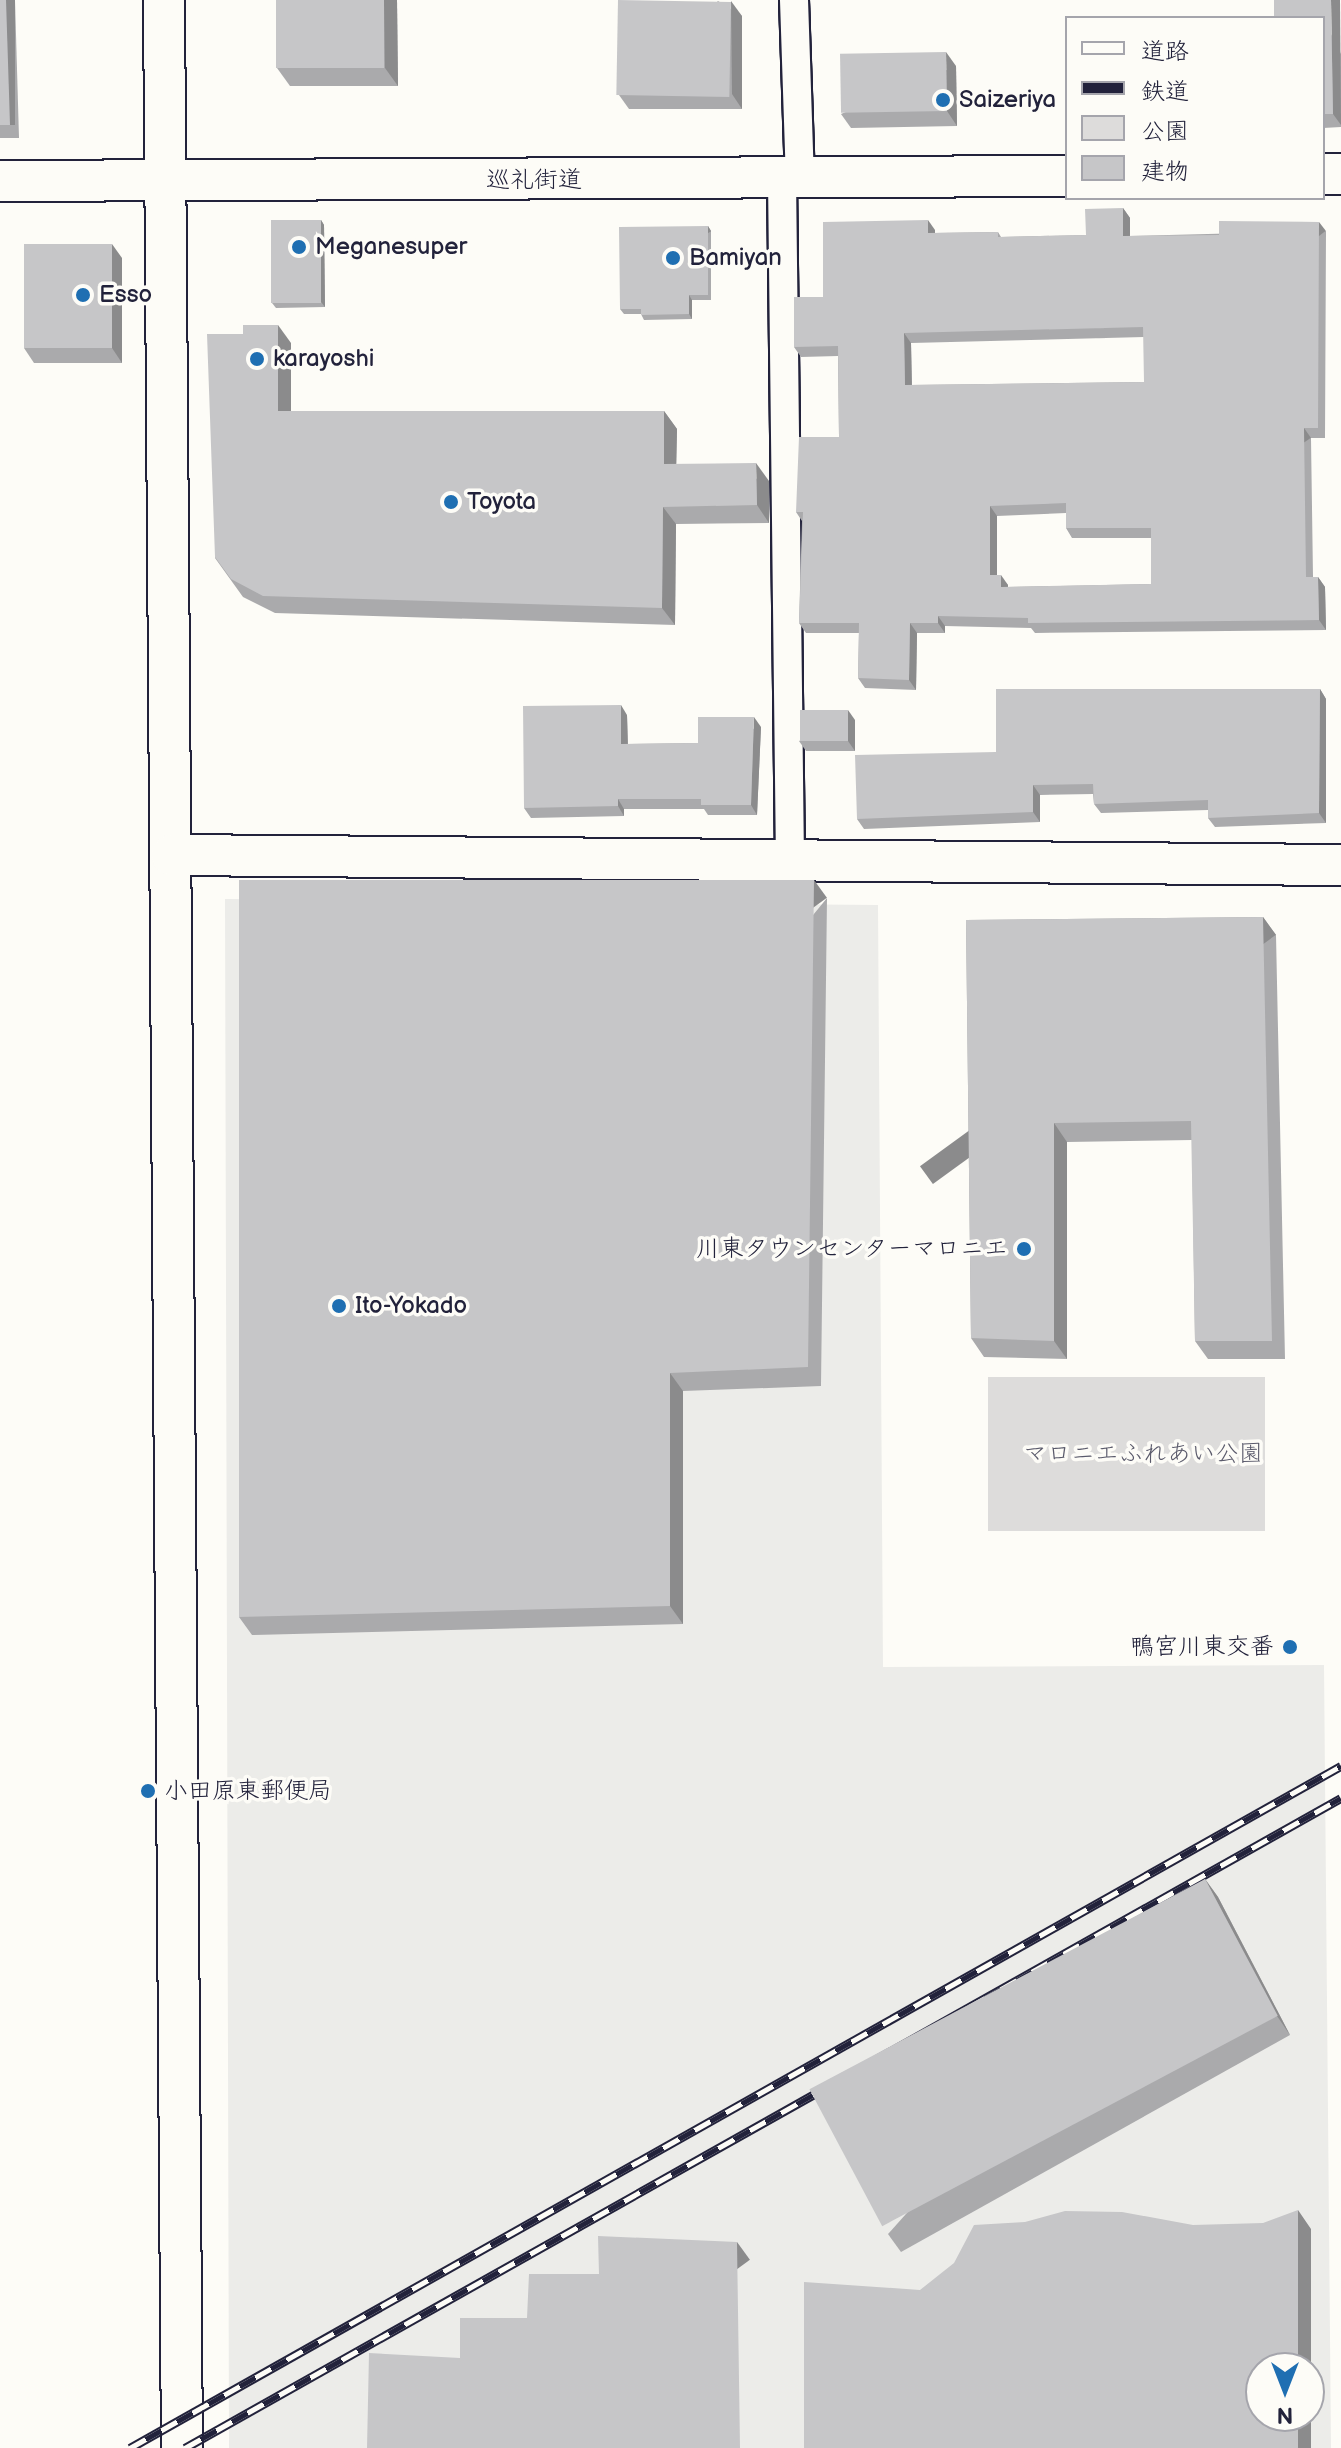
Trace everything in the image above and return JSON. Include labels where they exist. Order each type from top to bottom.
[{"type":"street","points":[[164,0],[162,182],[172,855],[182,2448]]},
{"type":"street","points":[[790,859],[794,0]]},
{"type":"street","name":"巡礼街道","points":[[0,181],[1065,176]]},
{"type":"street","points":[[172,855],[1341,865]]},
{"type":"shaded area","points":[[225,899],[878,905],[883,1667],[1324,1665],[1331,2448],[229,2448]]},
{"type":"green space","name":"マロニエふれあい公園","points":[[988,1377],[1265,1377],[1265,1531],[988,1531]]},
{"type":"building","points":[[0,0],[6,0],[10,125],[0,125]]},
{"type":"building","points":[[276,0],[384,0],[384,68],[276,68]]},
{"type":"building","points":[[618,0],[731,2],[729,97],[616,95]]},
{"type":"building","points":[[1274,0],[1331,0],[1333,114],[1325,114],[1325,16],[1274,16]]},
{"type":"building","points":[[946,52],[947,111],[841,113],[840,54]]},
{"type":"building","points":[[1123,208],[1123,236],[1219,235],[1219,221],[1319,222],[1318,428],[1304,428],[1306,577],[1318,577],[1319,620],[1028,623],[1028,618],[938,616],[938,623],[910,623],[909,680],[858,678],[859,623],[799,623],[803,512],[796,512],[799,437],[839,437],[838,346],[794,347],[794,297],[823,297],[823,222],[928,220],[928,233],[998,232],[998,237],[1086,235],[1085,209]],"holes":[[[1143,327],[1144,382],[905,385],[904,333]],[[1066,503],[1066,528],[1151,528],[1151,584],[1001,587],[1001,575],[990,575],[990,506]]]},
{"type":"building","points":[[271,220],[321,220],[321,303],[271,303]]},
{"type":"building","points":[[708,226],[708,295],[689,295],[689,314],[641,315],[641,309],[620,309],[619,227]]},
{"type":"building","points":[[24,244],[112,244],[112,348],[24,348]]},
{"type":"building","name":"Toyota","points":[[243,325],[278,325],[278,411],[664,411],[664,464],[756,463],[757,505],[663,507],[662,608],[263,596],[231,579],[215,557],[207,334],[243,334]]},
{"type":"building","points":[[996,689],[1320,689],[1319,813],[1208,818],[1208,800],[1094,804],[1093,784],[1033,785],[1033,812],[857,819],[855,755],[996,752]]},
{"type":"building","points":[[621,705],[621,744],[698,743],[698,717],[754,717],[751,805],[701,805],[701,799],[618,799],[618,806],[524,808],[523,706]]},
{"type":"building","points":[[800,710],[848,710],[848,741],[800,741]]},
{"type":"building","points":[[239,880],[814,880],[808,1367],[670,1373],[670,1606],[239,1617]]},
{"type":"building","name":"川東タウンセンターマロニエ","points":[[1263,917],[1272,1341],[1195,1341],[1191,1121],[1054,1123],[1054,1341],[971,1338],[966,920]]},
{"type":"building","points":[[1205,1879],[1278,2016],[882,2226],[809,2089]]},
{"type":"building","points":[[1298,2210],[1298,2352],[1245,2352],[1245,2432],[1298,2432],[1298,2448],[804,2448],[804,2282],[920,2290],[954,2263],[974,2225],[1025,2222],[1065,2211],[1122,2212],[1193,2225],[1263,2223]]},
{"type":"building","points":[[598,2236],[737,2242],[740,2448],[367,2448],[369,2353],[460,2358],[460,2318],[527,2318],[529,2274],[599,2274]]},
{"type":"railway","points":[[130,2448],[1341,1766]]},
{"type":"railway","points":[[185,2448],[1341,1798]]},
{"type":"place","name":"Saizeriya","points":[[943,100]]},
{"type":"place","name":"Meganesuper","points":[[299,247]]},
{"type":"place","name":"Bamiyan","points":[[673,258]]},
{"type":"place","name":"Esso","points":[[83,295]]},
{"type":"place","name":"karayoshi","points":[[257,359]]},
{"type":"place","name":"Toyota","points":[[451,502]]},
{"type":"place","name":"川東タウンセンターマロニエ","points":[[1024,1249]]},
{"type":"place","name":"Ito-Yokado","points":[[339,1306]]},
{"type":"place","name":"鴨宮川東交番","points":[[1290,1647]]},
{"type":"place","name":"小田原東郵便局","points":[[148,1791]]}]
